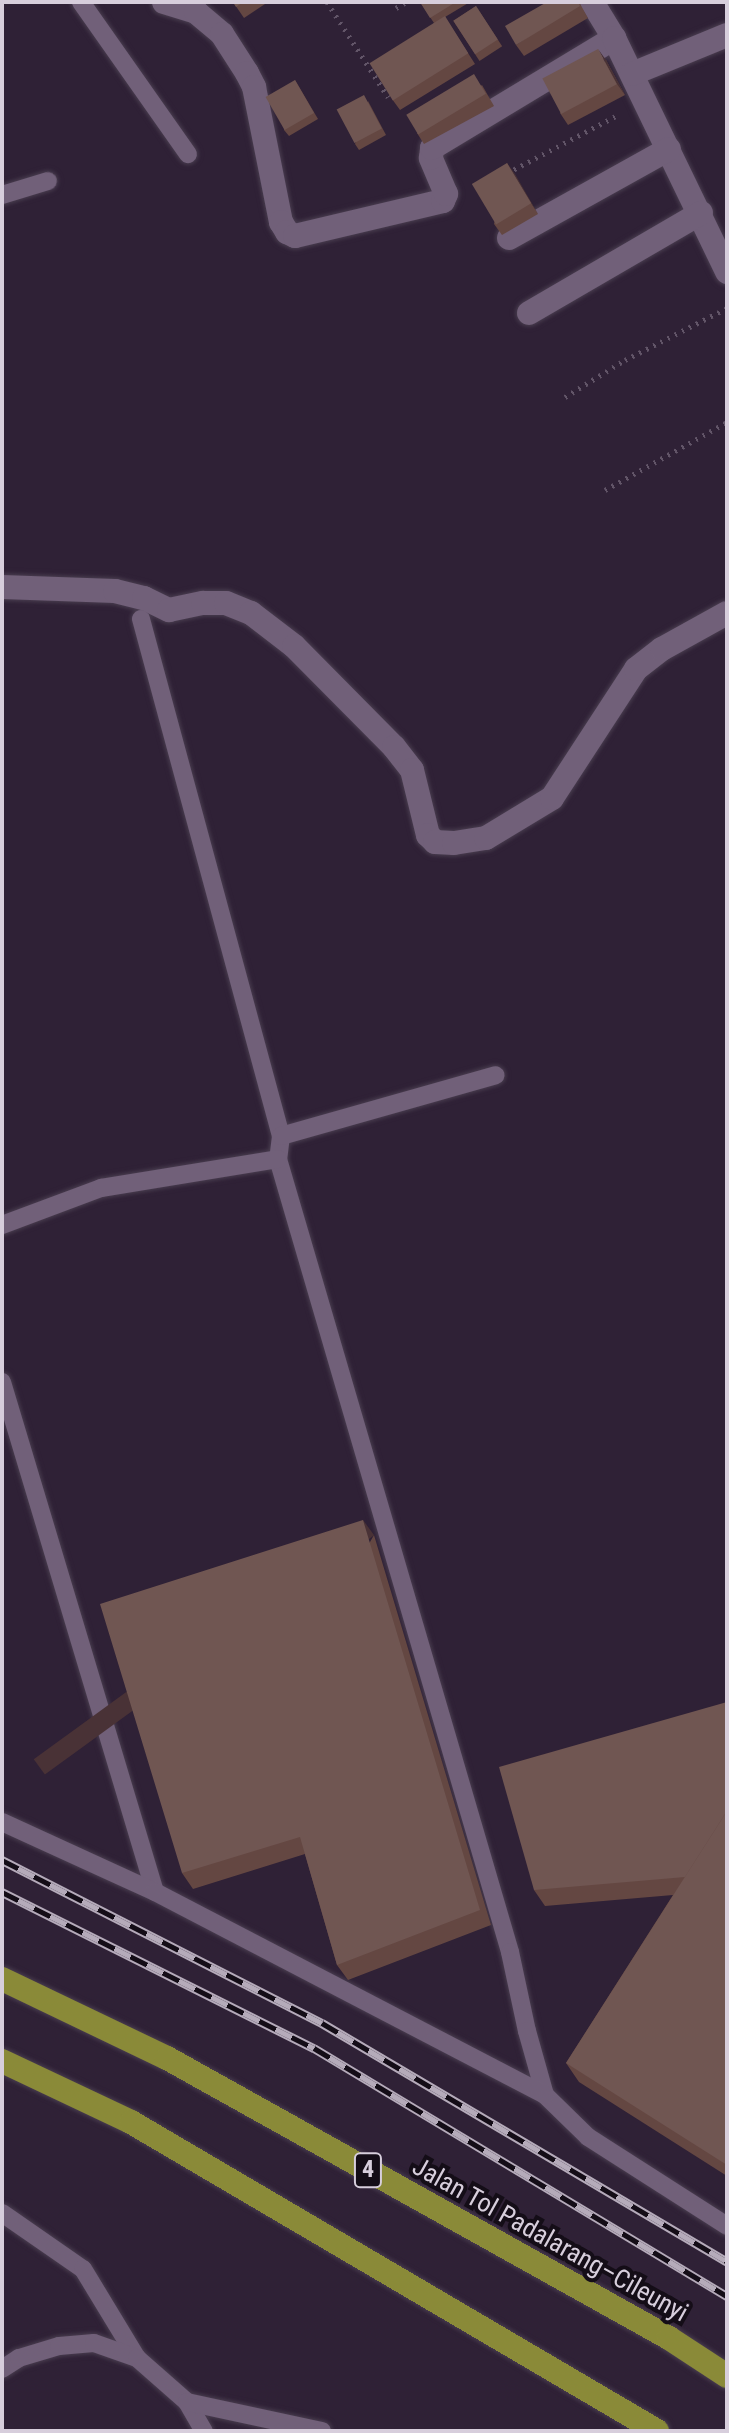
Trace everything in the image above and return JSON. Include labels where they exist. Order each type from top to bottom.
[{"type":"highway","name":"Jalan Tol Padalarang–Cileunyi","points":[[2,1979],[167,2058],[669,2338],[727,2376]]},
{"type":"highway","points":[[2,2061],[131,2122],[657,2431]]},
{"type":"street","points":[[164,2],[196,12],[222,34],[247,73],[254,87],[281,222],[287,232],[295,236],[443,201],[446,194],[431,158],[432,148],[614,38]]},
{"type":"street","points":[[592,2],[614,38],[727,272]]},
{"type":"street","points":[[632,74],[727,35]]},
{"type":"street","points":[[509,238],[669,149]]},
{"type":"street","points":[[529,313],[701,213]]},
{"type":"street","points":[[2,587],[115,591],[144,598],[169,610],[203,603],[226,603],[251,613],[294,646],[394,747],[412,770],[427,832],[438,843],[486,838],[538,809],[563,785],[636,669],[662,649],[727,613]]},
{"type":"lane","points":[[81,2],[188,154]]},
{"type":"lane","points":[[2,195],[48,181]]},
{"type":"lane","points":[[141,619],[281,1136],[278,1159],[510,1952],[545,2095]]},
{"type":"lane","points":[[281,1136],[496,1075]]},
{"type":"lane","points":[[2,1225],[101,1188],[278,1159]]},
{"type":"lane","points":[[2,1382],[155,1892]]},
{"type":"lane","points":[[2,1822],[155,1892],[545,2095],[588,2137],[727,2226]]},
{"type":"lane","points":[[2,2213],[83,2269],[137,2358],[187,2402],[204,2431]]},
{"type":"lane","points":[[2,2369],[19,2358],[59,2346],[94,2343],[137,2358]]},
{"type":"lane","points":[[187,2402],[322,2431]]},
{"type":"path","points":[[327,2],[388,97]]},
{"type":"path","points":[[396,8],[406,2]]},
{"type":"path","points":[[498,178],[645,101]]},
{"type":"path","points":[[565,397],[625,360],[727,308]]},
{"type":"path","points":[[605,490],[727,422]]},
{"type":"building","points":[[420,2],[456,2],[430,18]]},
{"type":"building","points":[[547,2],[578,2],[580,6],[516,45],[505,26]]},
{"type":"building","points":[[476,6],[498,40],[475,54],[453,21]]},
{"type":"building","points":[[445,16],[468,53],[393,100],[370,63]]},
{"type":"building","points":[[598,49],[617,84],[561,114],[542,79]]},
{"type":"building","points":[[474,74],[486,94],[418,134],[406,115]]},
{"type":"building","points":[[295,80],[314,113],[285,130],[266,97]]},
{"type":"building","points":[[364,95],[382,129],[354,143],[337,110]]},
{"type":"building","points":[[507,163],[531,203],[496,224],[472,184]]},
{"type":"building","points":[[363,1520],[480,1910],[337,1965],[300,1837],[182,1873],[100,1604]]},
{"type":"building","points":[[727,1702],[727,1811],[685,1877],[534,1890],[499,1767]]},
{"type":"building","points":[[727,1811],[727,2165],[566,2063]]},
{"type":"railway","points":[[2,1860],[322,2023],[727,2262]]},
{"type":"railway","points":[[2,1892],[314,2048],[727,2296]]}]
